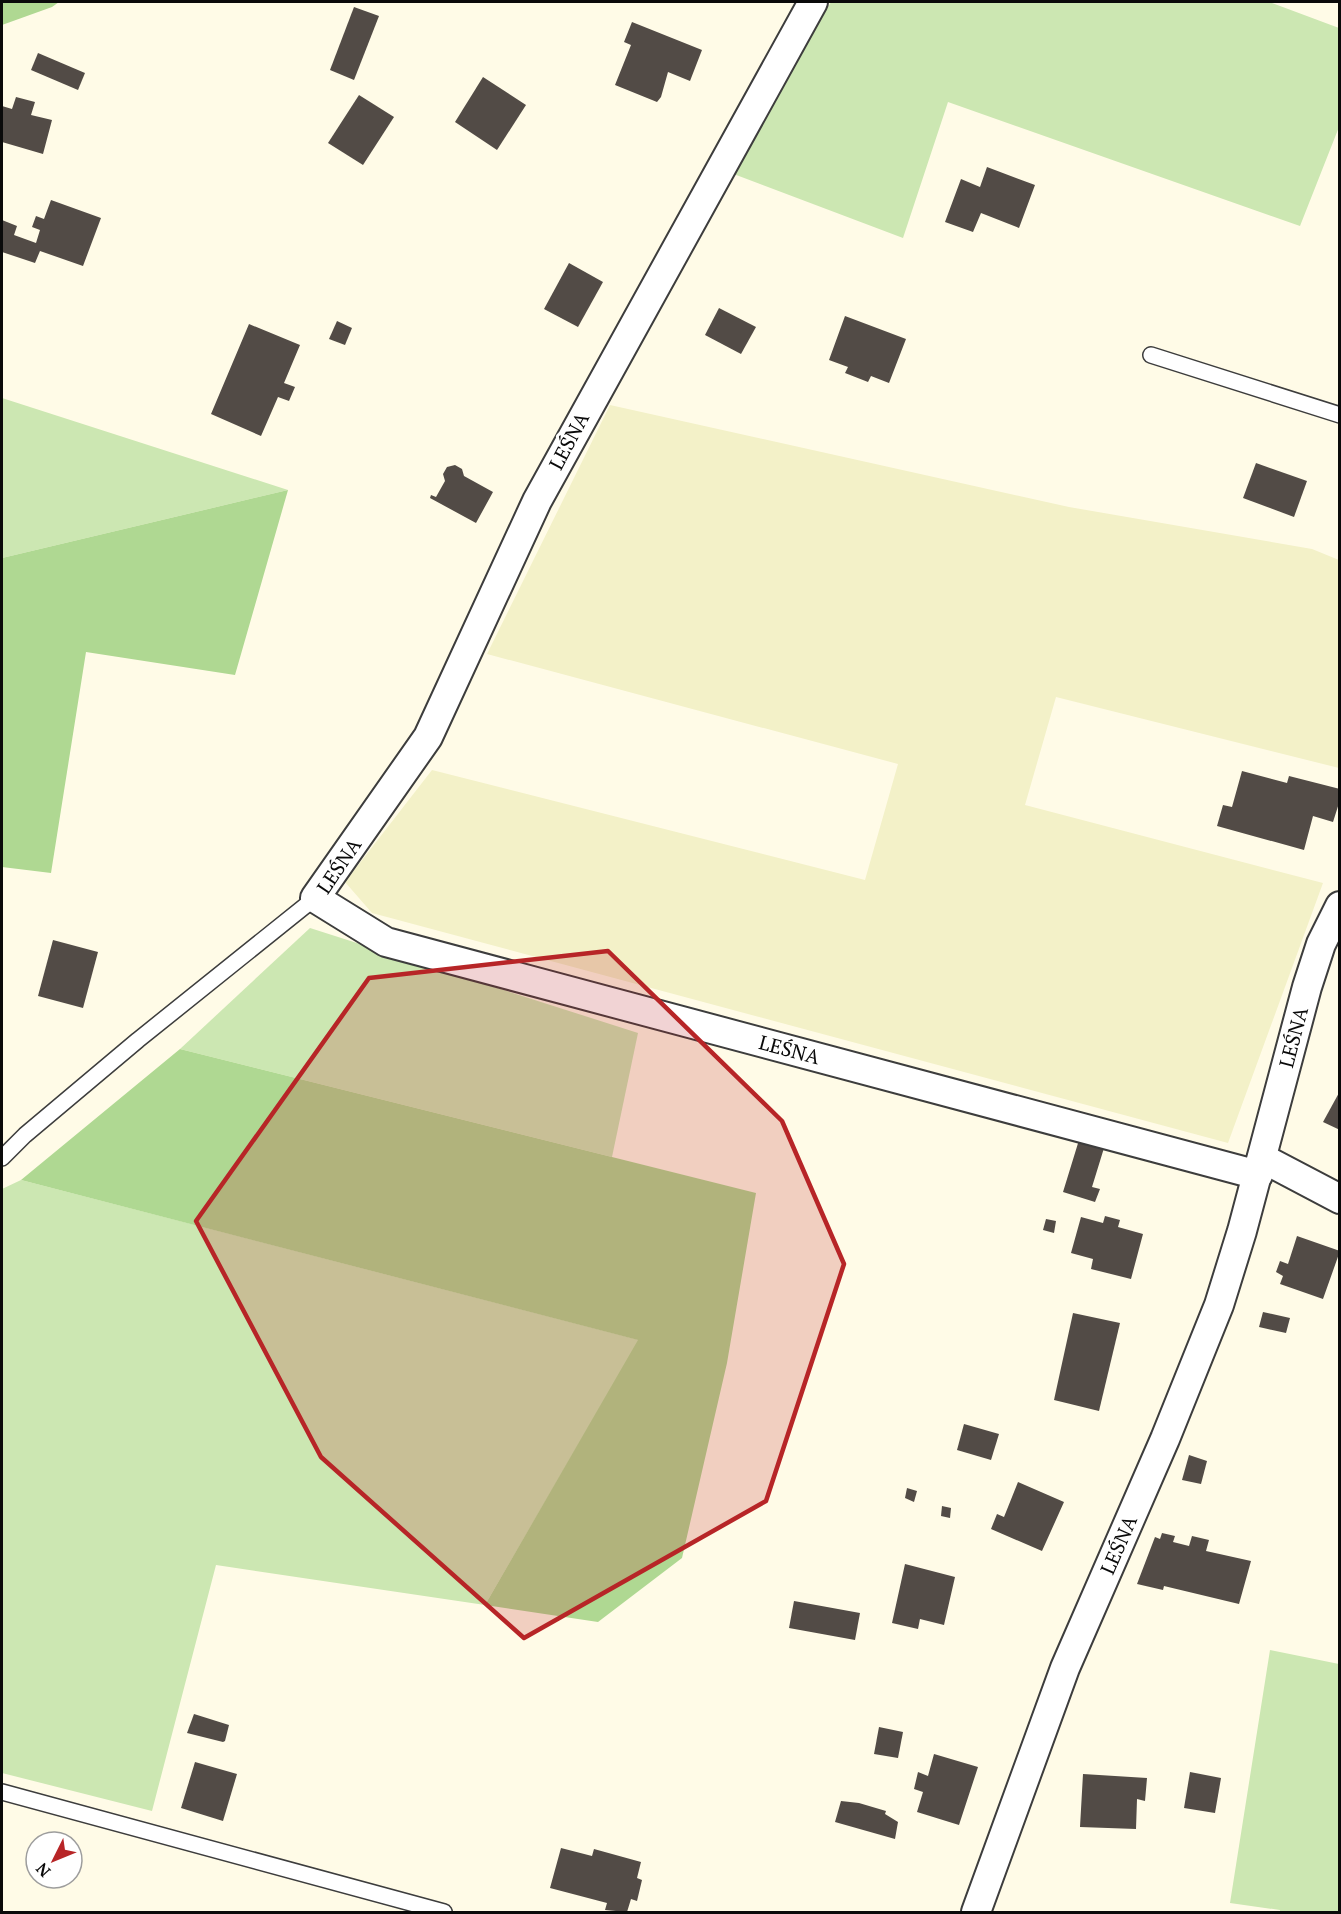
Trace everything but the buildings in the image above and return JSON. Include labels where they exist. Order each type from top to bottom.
[{"type":"street","name":"LEŚNA","points":[[813,2],[537,501],[428,737],[315,898],[386,942],[1260,1167]]},
{"type":"street","name":"LEŚNA","points":[[976,1912],[1065,1668],[1165,1439],[1215,1315],[1260,1167],[1307,987],[1321,944],[1340,906]]},
{"type":"street","points":[[1260,1167],[1340,1199]]},
{"type":"lane","points":[[1151,355],[1340,415]]},
{"type":"lane","points":[[2,1158],[24,1134],[315,898]]},
{"type":"lane","points":[[2,1792],[444,1912]]},
{"type":"highlighted area","points":[[608,951],[782,1121],[844,1264],[766,1501],[524,1638],[321,1457],[196,1221],[369,978]]},
{"type":"shaded area","points":[[610,405],[1069,507],[1312,549],[1339,560],[1339,768],[1056,697],[1025,805],[1323,883],[1228,1143],[372,913],[345,882],[432,770],[865,880],[898,764],[487,654]]},
{"type":"green space","points":[[2,2],[59,2],[52,7],[2,25]]},
{"type":"green space","points":[[831,2],[1269,2],[1339,28],[1339,127],[1300,226],[948,102],[903,238],[731,173]]},
{"type":"green space","points":[[2,398],[288,490],[2,558]]},
{"type":"green space","points":[[288,490],[235,675],[86,652],[51,873],[2,867],[2,558]]},
{"type":"green space","points":[[310,928],[638,1033],[612,1157],[180,1049]]},
{"type":"green space","points":[[180,1049],[756,1193],[727,1363],[682,1558],[598,1622],[485,1605],[638,1340],[21,1180]]},
{"type":"green space","points":[[21,1180],[639,1340],[485,1605],[216,1565],[152,1811],[2,1773],[2,1189]]},
{"type":"green space","points":[[1270,1650],[1339,1664],[1339,1912],[1280,1912],[1280,1910],[1230,1903]]}]
